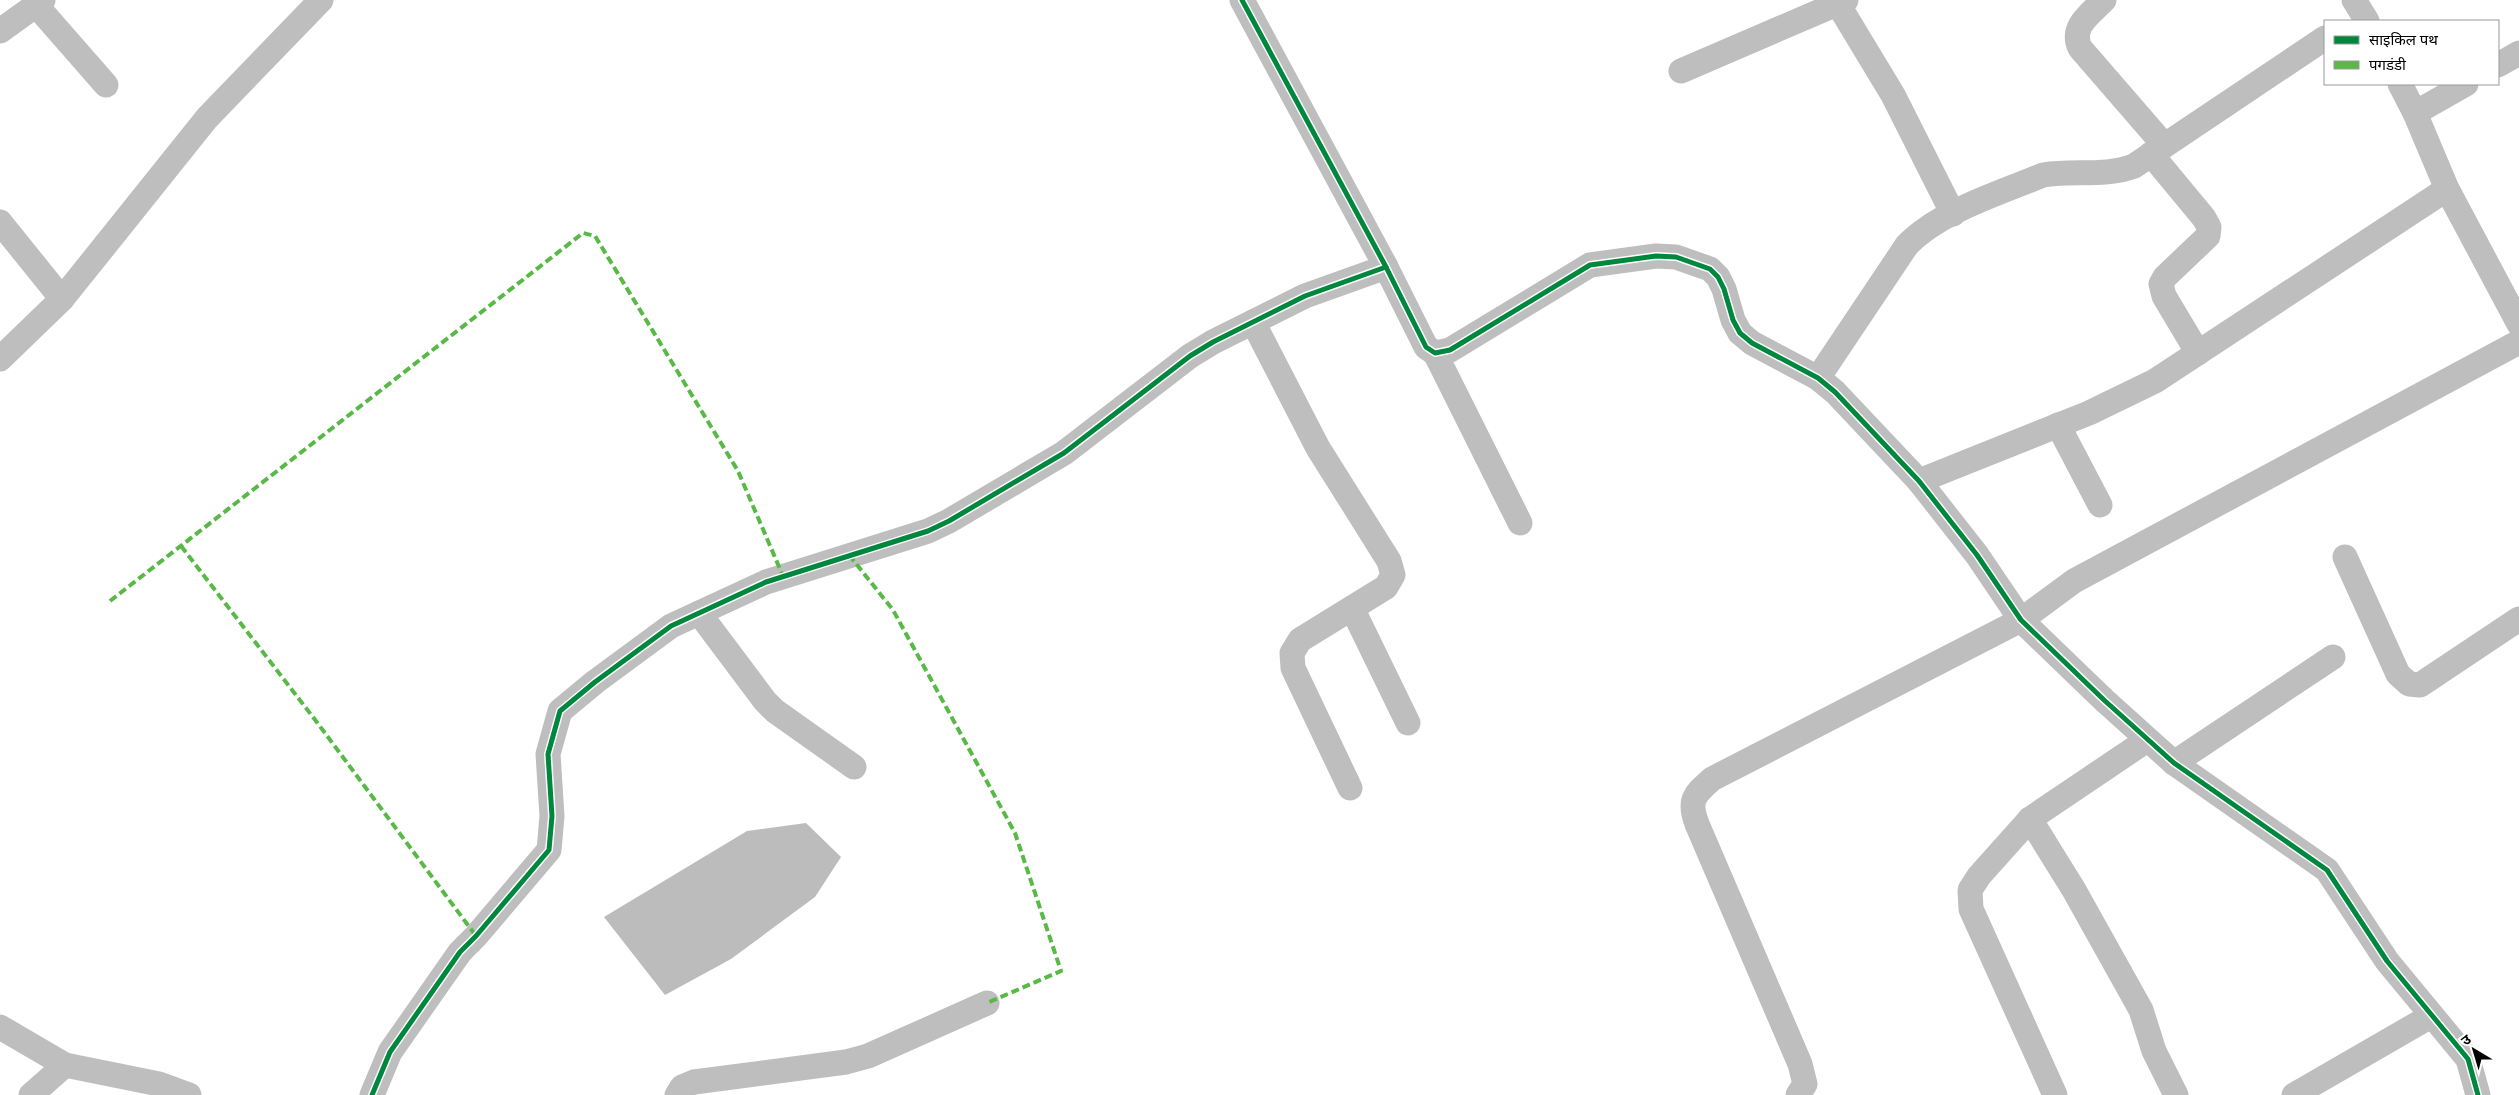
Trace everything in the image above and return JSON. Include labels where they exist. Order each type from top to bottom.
[{"type":"street","points":[[0,359],[62,298],[190,137],[321,0]]},
{"type":"street","points":[[1242,0],[1386,267],[1426,347],[1435,353],[1520,523]]},
{"type":"street","points":[[2104,0],[2079,26],[2076,38],[2080,48],[2158,150],[2209,227],[2208,236],[2165,276],[2161,284],[2164,296],[2198,353]]},
{"type":"street","points":[[1681,71],[1842,2],[1893,95],[1953,214]]},
{"type":"street","points":[[0,31],[39,3],[106,85]]},
{"type":"street","points":[[1818,378],[1907,245],[1919,232],[1953,214],[2043,174],[2120,171],[2134,166],[2324,39]]},
{"type":"street","points":[[2499,64],[2519,53]]},
{"type":"street","points":[[2401,85],[2415,113],[2447,189],[2519,324]]},
{"type":"street","points":[[2415,113],[2464,85]]},
{"type":"street","points":[[1919,481],[2058,425],[2155,381],[2447,189]]},
{"type":"street","points":[[0,222],[62,298]]},
{"type":"street","points":[[1435,353],[1450,350],[1590,265],[1656,256],[1676,257],[1710,269],[1718,277],[1724,288],[1733,320],[1740,333],[1752,343],[1818,378],[1835,392],[1919,481],[1977,555],[2021,620],[2147,740],[2174,763],[2327,870],[2388,961],[2468,1059],[2478,1095]]},
{"type":"street","points":[[372,1095],[390,1052],[460,952],[476,936],[549,850],[552,816],[548,754],[560,711],[595,682],[671,626],[766,582],[928,531],[949,521],[1064,453],[1190,356],[1305,296],[1386,267]]},
{"type":"street","points":[[1253,322],[1318,448],[1389,561],[1393,575],[1386,587],[1300,640],[1292,654],[1293,668],[1350,788]]},
{"type":"street","points":[[1798,1095],[1805,1084],[1800,1064],[1697,824],[1692,809],[1696,793],[1712,779],[2021,620],[2074,581],[2519,342]]},
{"type":"street","points":[[2058,425],[2100,504]]},
{"type":"street","points":[[2345,557],[2398,674],[2409,684],[2420,685],[2519,619]]},
{"type":"street","points":[[1352,608],[1408,723]]},
{"type":"street","points":[[699,613],[765,701],[775,711],[854,767]]},
{"type":"street","points":[[2174,763],[2333,657]]},
{"type":"street","points":[[2055,1095],[1971,908],[1970,890],[1979,876],[2030,819],[2147,740]]},
{"type":"street","points":[[2030,819],[2074,890],[2141,1010],[2154,1050],[2176,1095]]},
{"type":"street","points":[[677,1095],[682,1088],[694,1082],[846,1062],[868,1056],[987,1003]]},
{"type":"street","points":[[2294,1095],[2431,1016]]},
{"type":"street","points":[[0,1027],[65,1065],[159,1084],[189,1095]]},
{"type":"street","points":[[31,1095],[65,1065]]},
{"type":"shaded area","points":[[806,823],[841,857],[815,897],[731,959],[665,995],[604,917],[747,831]]},
{"type":"marked path","points":[[110,601],[583,233],[595,236],[738,471],[783,576]]},
{"type":"marked path","points":[[181,546],[316,721],[476,936]]},
{"type":"marked path","points":[[849,555],[893,610],[1015,833],[1061,971],[987,1003]]},
{"type":"cycle path","points":[[1242,0],[1386,267],[1426,347],[1435,353],[1450,350],[1590,265],[1656,256],[1676,257],[1710,269],[1718,277],[1724,289],[1733,320],[1740,333],[1752,343],[1818,378],[1835,392],[1919,481],[1977,555],[2021,620],[2104,700],[2174,763],[2327,870],[2387,961],[2468,1059],[2478,1095]]},
{"type":"cycle path","points":[[372,1095],[390,1052],[460,952],[476,936],[549,850],[552,816],[548,754],[560,711],[595,682],[671,626],[766,582],[928,531],[949,521],[1064,453],[1190,356],[1213,342],[1305,296],[1386,267]]}]
